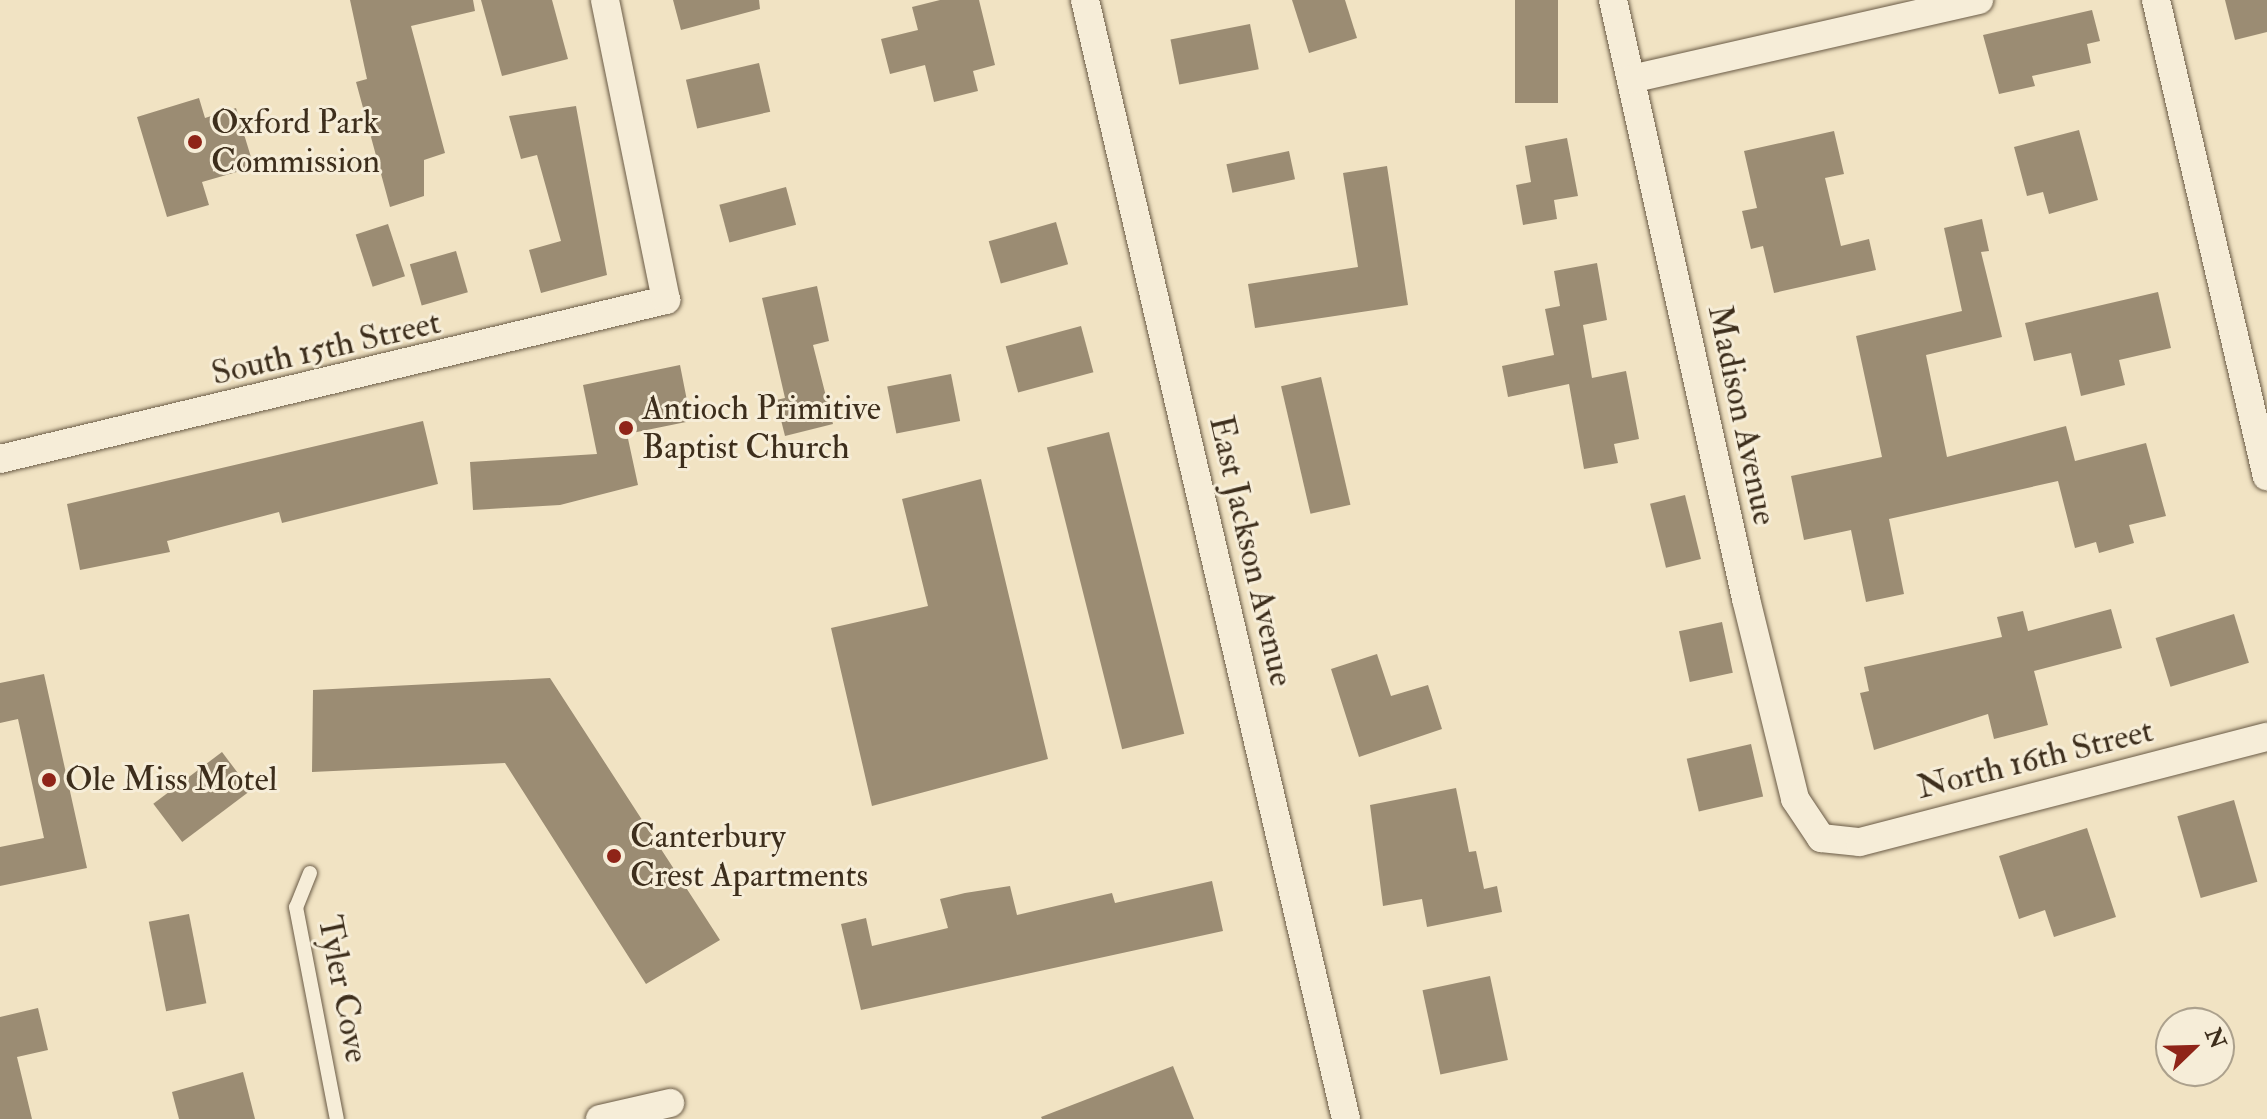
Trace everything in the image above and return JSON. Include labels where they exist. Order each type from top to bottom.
[{"type":"street","name":"South 15th Street","points":[[0,459],[327,387],[666,300],[605,0]]},
{"type":"street","name":"East Jackson Avenue","points":[[1085,0],[1346,1119]]},
{"type":"street","name":"Madison Avenue","points":[[1613,0],[1795,799],[1821,838]]},
{"type":"street","points":[[1631,79],[1979,0]]},
{"type":"street","points":[[2156,0],[2267,476]]},
{"type":"street","name":"North 16th Street","points":[[1821,838],[1860,842],[2267,737]]},
{"type":"street","points":[[600,1119],[670,1103]]},
{"type":"lane","name":"Tyler Cove","points":[[310,873],[296,907],[337,1119]]},
{"type":"building","points":[[350,0],[473,0],[475,11],[411,26],[445,153],[424,160],[424,196],[390,207],[356,82],[367,79]]},
{"type":"building","points":[[481,0],[552,0],[568,59],[502,76]]},
{"type":"building","points":[[673,0],[759,0],[760,9],[681,30]]},
{"type":"building","points":[[940,0],[979,0],[995,65],[973,71],[978,91],[934,102],[925,65],[890,74],[881,39],[918,30],[912,7]]},
{"type":"building","points":[[1292,0],[1345,0],[1357,38],[1309,53]]},
{"type":"building","points":[[1515,0],[1558,0],[1558,103],[1515,103]]},
{"type":"building","points":[[2225,0],[2267,0],[2267,32],[2235,40]]},
{"type":"building","points":[[2092,10],[2100,41],[2087,44],[2091,63],[2032,76],[2035,86],[1999,94],[1983,35]]},
{"type":"building","points":[[1250,24],[1259,69],[1179,85],[1170,39]]},
{"type":"building","points":[[759,63],[770,112],[697,129],[686,80]]},
{"type":"building","name":"Oxford Park Commission","points":[[199,98],[205,118],[236,108],[254,167],[202,182],[209,205],[167,217],[137,117]]},
{"type":"building","points":[[576,106],[607,275],[541,293],[529,250],[561,241],[537,155],[521,159],[509,116]]},
{"type":"building","points":[[2079,130],[2098,200],[2049,214],[2043,192],[2027,196],[2014,147]]},
{"type":"building","points":[[1834,131],[1844,174],[1825,178],[1841,246],[1869,239],[1876,270],[1774,293],[1763,246],[1751,249],[1742,211],[1757,208],[1744,151]]},
{"type":"building","points":[[1567,138],[1578,196],[1554,200],[1557,219],[1523,225],[1516,185],[1531,182],[1525,146]]},
{"type":"building","points":[[1289,151],[1295,179],[1232,193],[1226,164]]},
{"type":"building","points":[[1387,166],[1408,305],[1255,328],[1248,284],[1358,267],[1343,173]]},
{"type":"building","points":[[786,187],[796,225],[729,243],[719,205]]},
{"type":"building","points":[[1982,219],[1989,251],[1981,252],[2002,337],[1926,355],[1947,457],[2066,426],[2075,461],[2146,443],[2166,516],[2129,525],[2134,543],[2099,553],[2096,542],[2075,548],[2058,481],[1889,519],[1904,594],[1866,602],[1851,530],[1804,540],[1791,476],[1882,457],[1856,336],[1962,311],[1944,228]]},
{"type":"building","points":[[1056,222],[1068,264],[1001,284],[989,241]]},
{"type":"building","points":[[388,224],[405,276],[373,287],[356,235]]},
{"type":"building","points":[[456,251],[468,292],[422,306],[410,264]]},
{"type":"building","points":[[1597,263],[1607,320],[1583,325],[1592,378],[1626,371],[1639,439],[1614,444],[1618,463],[1584,469],[1569,384],[1508,397],[1502,366],[1554,355],[1545,309],[1560,306],[1554,271]]},
{"type":"building","points":[[817,286],[829,341],[813,345],[833,424],[785,436],[776,400],[785,398],[762,298]]},
{"type":"building","points":[[2158,292],[2171,348],[2119,360],[2125,385],[2081,396],[2071,353],[2034,361],[2025,323]]},
{"type":"building","points":[[1081,326],[1093,372],[1018,393],[1006,346]]},
{"type":"building","points":[[680,365],[691,421],[627,434],[638,485],[560,505],[473,510],[470,462],[597,454],[583,385]]},
{"type":"building","points":[[951,374],[960,421],[896,434],[887,386]]},
{"type":"building","points":[[1321,377],[1350,505],[1311,514],[1281,386]]},
{"type":"building","points":[[423,421],[438,484],[282,523],[279,512],[167,541],[170,552],[80,570],[67,504]]},
{"type":"building","points":[[1109,432],[1184,734],[1122,749],[1047,447]]},
{"type":"building","points":[[981,479],[1048,759],[872,806],[831,628],[928,606],[902,499]]},
{"type":"building","points":[[1685,495],[1701,559],[1666,568],[1650,504]]},
{"type":"building","points":[[2111,609],[2122,648],[2034,671],[2048,725],[1994,739],[1988,714],[1874,750],[1860,693],[1869,691],[1864,667],[2002,637],[1997,617],[2023,611],[2028,631]]},
{"type":"building","points":[[2234,614],[2249,663],[2170,687],[2156,638]]},
{"type":"building","points":[[1722,622],[1733,673],[1690,682],[1679,631]]},
{"type":"building","points":[[1377,654],[1391,696],[1428,685],[1442,729],[1359,757],[1331,669]]},
{"type":"building","name":"Ole Miss Motel","points":[[44,674],[87,868],[0,886],[0,847],[44,838],[18,719],[0,723],[0,683]]},
{"type":"building","name":"Canterbury Crest Apartments","points":[[550,678],[720,940],[646,984],[505,763],[312,772],[313,690]]},
{"type":"building","points":[[1751,744],[1763,797],[1699,811],[1687,759]]},
{"type":"building","points":[[222,752],[251,790],[182,842],[153,804]]},
{"type":"building","points":[[1456,788],[1469,852],[1476,851],[1484,889],[1497,886],[1502,912],[1427,927],[1422,899],[1383,906],[1370,805]]},
{"type":"building","points":[[2234,800],[2257,882],[2201,898],[2177,816]]},
{"type":"building","points":[[2087,828],[2116,917],[2054,937],[2045,910],[2019,919],[1999,856]]},
{"type":"building","points":[[1212,881],[1223,931],[861,1010],[841,924],[866,918],[872,946],[948,928],[940,899],[965,893],[1010,886],[1017,915],[1112,893],[1115,903]]},
{"type":"building","points":[[189,914],[206,1003],[166,1011],[149,922]]},
{"type":"building","points":[[1490,976],[1508,1060],[1440,1074],[1423,990]]},
{"type":"building","points":[[38,1008],[48,1050],[17,1057],[32,1119],[0,1119],[0,1017]]},
{"type":"building","points":[[1173,1066],[1194,1119],[1041,1117]]},
{"type":"building","points":[[243,1072],[255,1119],[179,1119],[172,1092]]},
{"type":"place","name":"Oxford Park Commission","points":[[195,142]]},
{"type":"place","name":"Antioch Primitive Baptist Church","points":[[626,428]]},
{"type":"place","name":"Ole Miss Motel","points":[[49,780]]},
{"type":"place","name":"Canterbury Crest Apartments","points":[[614,856]]}]
